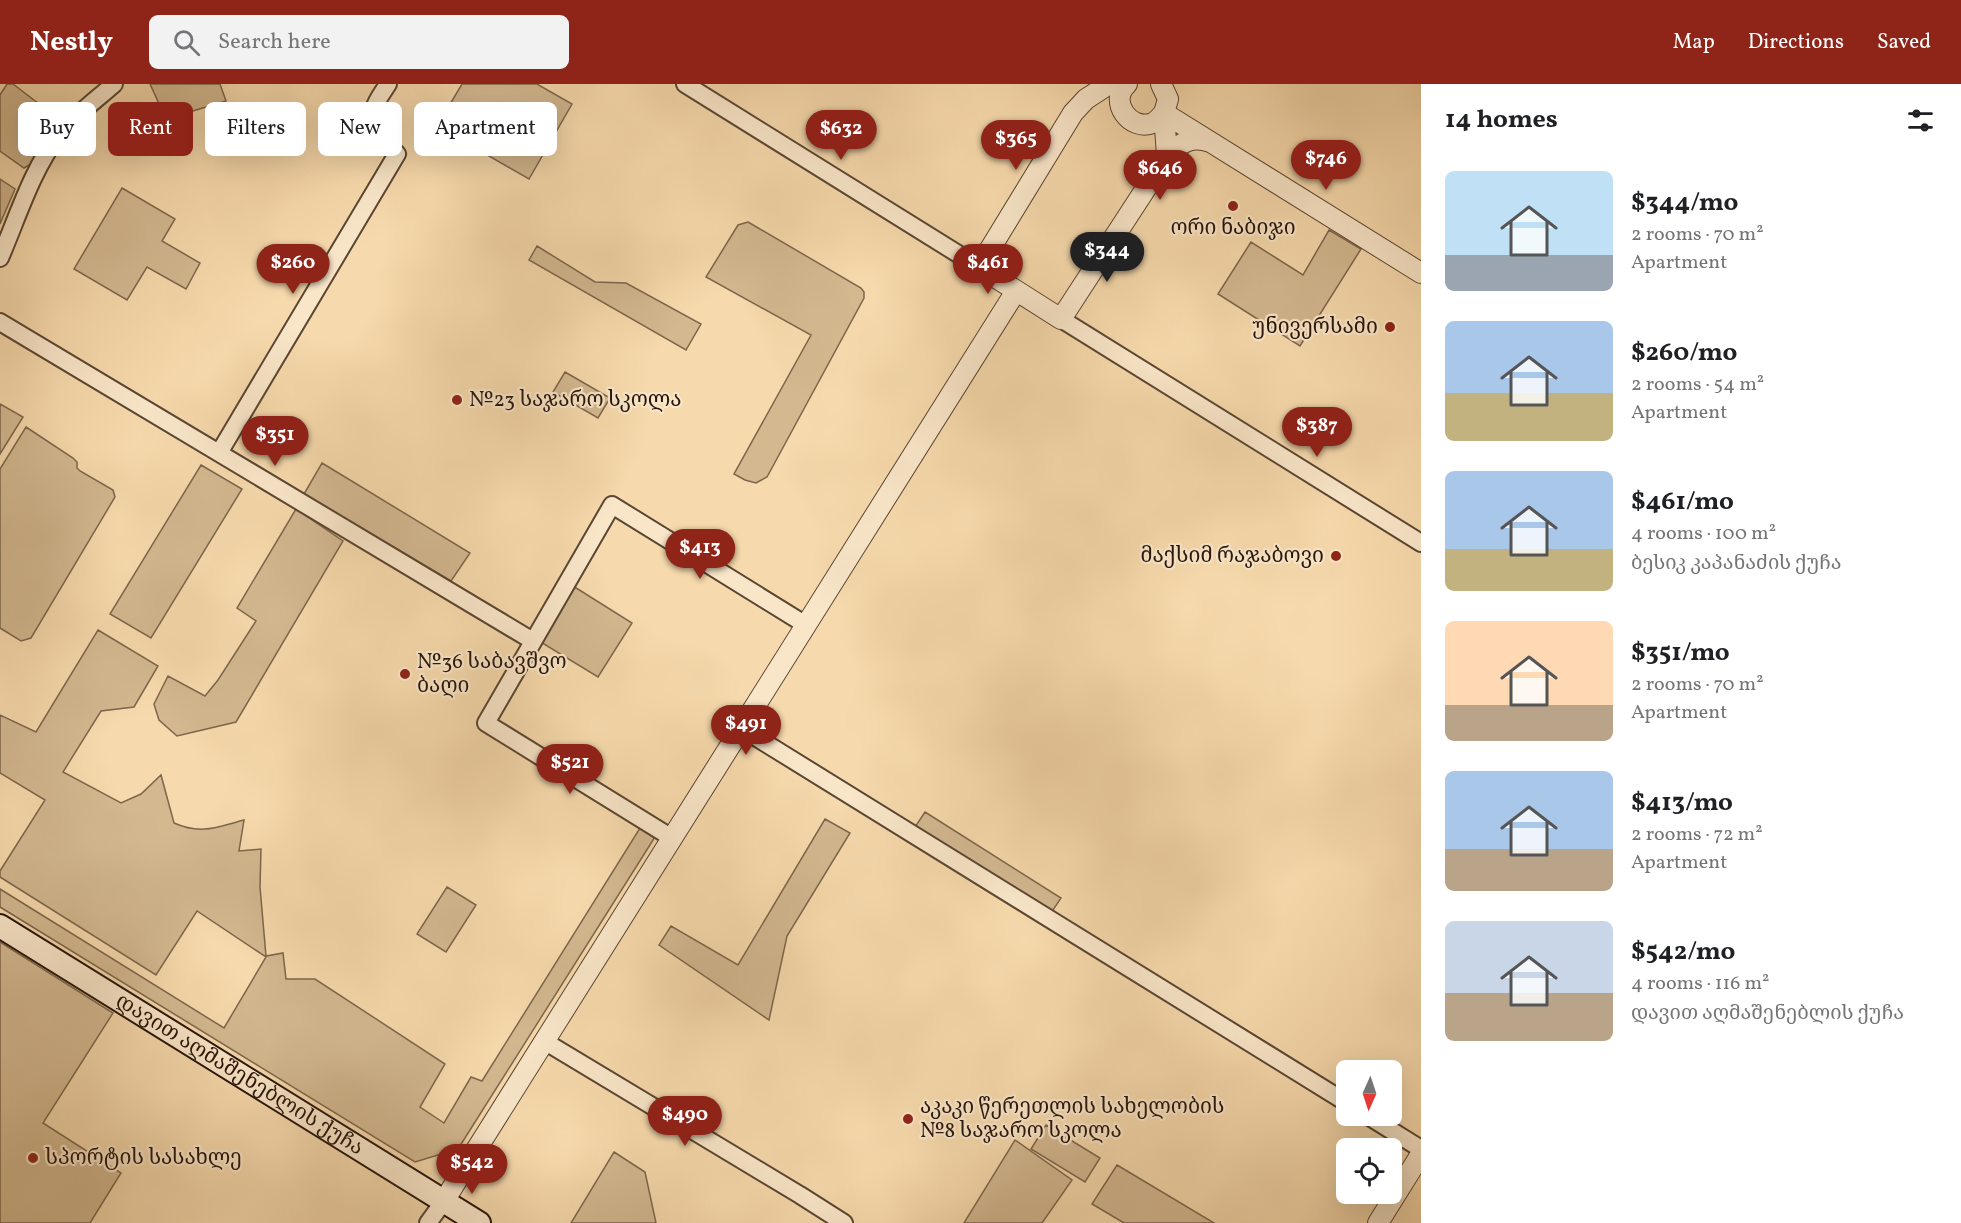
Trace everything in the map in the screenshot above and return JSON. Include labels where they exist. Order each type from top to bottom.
[{"type":"main road","name":"დავით აღმაშენებლის ქუჩა","points":[[0,926],[479,1223]]},
{"type":"street","points":[[0,258],[33,180],[50,148],[60,134],[114,84]]},
{"type":"street","points":[[219,453],[397,154],[376,130],[373,116],[374,109],[388,84]]},
{"type":"street","points":[[685,84],[1421,543]]},
{"type":"street","points":[[979,267],[1073,113],[1086,99],[1108,84]]},
{"type":"street","points":[[1086,99],[1123,93],[1125,116],[1137,124],[1153,123],[1165,95]]},
{"type":"street","points":[[1165,95],[1210,142]]},
{"type":"street","points":[[1165,95],[1167,156]]},
{"type":"street","points":[[1061,319],[1167,156],[1179,144],[1199,138],[1210,142],[1421,273]]},
{"type":"street","points":[[428,1223],[1016,291]]},
{"type":"street","points":[[0,322],[533,641]]},
{"type":"street","points":[[672,837],[486,723],[612,505],[806,625]]},
{"type":"street","points":[[741,728],[1336,1096]]},
{"type":"street","points":[[544,1041],[844,1223]]},
{"type":"street","points":[[1384,1126],[1421,1149]]},
{"type":"street","points":[[1378,1223],[1421,1154]]},
{"type":"shaded area","points":[[7,84],[13,84],[36,102],[18,102],[18,156],[38,156],[36,161],[24,168],[0,151],[0,95]]},
{"type":"shaded area","points":[[150,84],[220,84],[226,101],[205,102],[205,107],[193,111],[193,102],[158,102]]},
{"type":"shaded area","points":[[462,84],[537,84],[572,104],[557,130],[557,102],[451,102]]},
{"type":"shaded area","points":[[489,156],[542,156],[529,179]]},
{"type":"shaded area","points":[[0,179],[15,189],[0,224]]},
{"type":"shaded area","points":[[122,188],[175,219],[162,241],[200,263],[186,289],[147,267],[127,300],[74,269]]},
{"type":"shaded area","points":[[748,222],[861,288],[864,292],[864,298],[767,477],[756,483],[734,474],[811,335],[706,277],[738,225]]},
{"type":"shaded area","points":[[1329,230],[1361,249],[1300,346],[1218,294],[1251,242],[1303,275]]},
{"type":"shaded area","points":[[537,246],[595,282],[626,283],[701,324],[686,350],[529,260]]},
{"type":"shaded area","points":[[565,372],[610,398],[598,418],[553,392]]},
{"type":"shaded area","points":[[0,404],[23,417],[0,454]]},
{"type":"shaded area","points":[[26,427],[73,458],[80,471],[113,490],[115,497],[31,638],[21,641],[0,628],[0,469]]},
{"type":"shaded area","points":[[322,463],[470,553],[451,581],[304,494]]},
{"type":"shaded area","points":[[201,465],[242,489],[151,638],[110,614]]},
{"type":"shaded area","points":[[296,509],[343,541],[236,722],[177,736],[159,720],[154,704],[168,676],[205,696],[218,680],[256,621],[237,608]]},
{"type":"shaded area","points":[[573,586],[632,623],[598,677],[539,641]]},
{"type":"shaded area","points":[[98,630],[158,666],[134,707],[101,711],[63,772],[121,803],[141,794],[161,775],[174,823],[201,829],[244,820],[239,851],[261,849],[260,887],[266,956],[283,953],[286,979],[315,979],[445,1064],[420,1107],[444,1123],[471,1077],[482,1081],[640,828],[655,837],[458,1149],[415,1162],[0,907],[0,889],[224,1028],[266,957],[197,911],[156,975],[0,877],[0,871],[45,800],[0,773],[0,715],[36,732]]},
{"type":"shaded area","points":[[925,812],[1061,898],[1051,913],[915,827]]},
{"type":"shaded area","points":[[825,819],[850,833],[787,936],[769,1020],[659,945],[671,926],[738,965]]},
{"type":"shaded area","points":[[447,887],[476,905],[446,952],[417,934]]},
{"type":"shaded area","points":[[0,942],[113,1013],[43,1123],[121,1173],[90,1223],[0,1223]]},
{"type":"shaded area","points":[[1046,1125],[1100,1158],[1085,1182],[1031,1149]]},
{"type":"shaded area","points":[[1015,1140],[1072,1180],[1042,1223],[964,1223]]},
{"type":"shaded area","points":[[614,1152],[645,1172],[656,1223],[571,1223]]},
{"type":"shaded area","points":[[1117,1165],[1214,1223],[1124,1223],[1092,1204]]},
{"type":"place","name":"ორი ნაბიჯი","points":[[1233,206]]},
{"type":"place","name":"უნივერსამი","points":[[1390,327]]},
{"type":"place","name":"№23 საჯარო სკოლა","points":[[457,400]]},
{"type":"place","name":"მაქსიმ რაჯაბოვი","points":[[1336,556]]},
{"type":"place","name":"№36 საბავშვო ბაღი","points":[[405,674]]},
{"type":"place","name":"აკაკი წერეთლის სახელობის №8 საჯარო სკოლა","points":[[908,1119]]},
{"type":"place","name":"სპორტის სასახლე","points":[[33,1158]]}]
